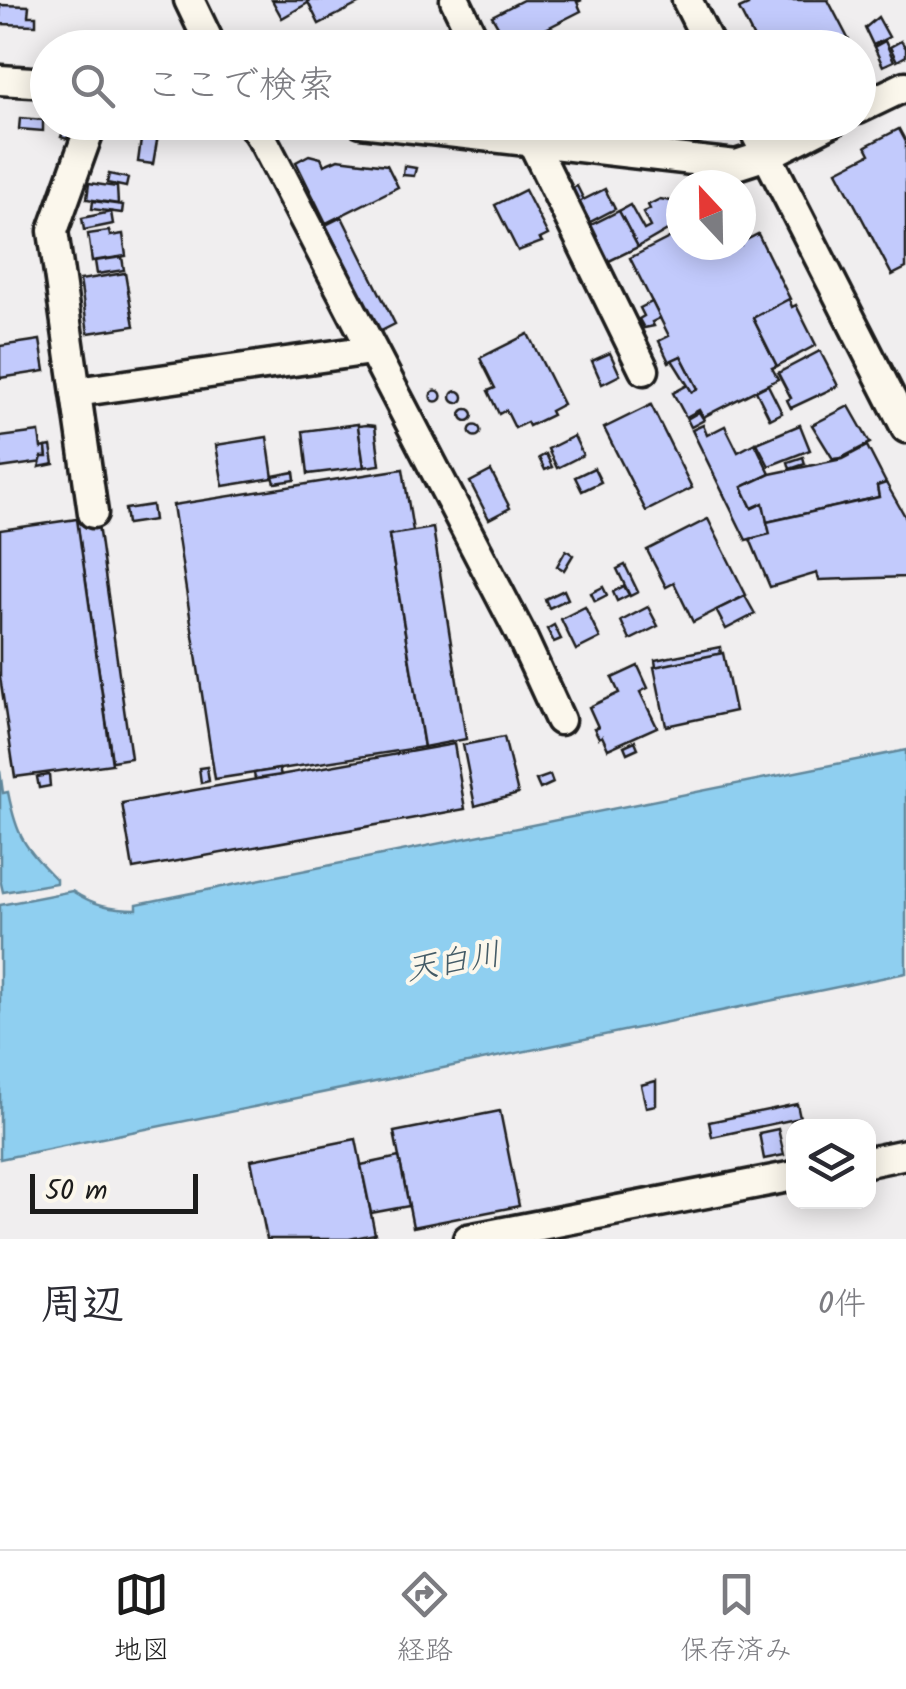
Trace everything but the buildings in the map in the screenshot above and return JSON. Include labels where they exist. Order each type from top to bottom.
[{"type":"street","points":[[189,0],[203,30]]},
{"type":"street","points":[[455,0],[469,30]]},
{"type":"street","points":[[687,0],[702,30]]},
{"type":"street","points":[[0,80],[30,82]]},
{"type":"street","points":[[876,100],[906,86]]},
{"type":"street","points":[[86,140],[53,231],[92,512]]},
{"type":"street","points":[[263,140],[520,633],[560,720]]},
{"type":"street","points":[[526,140],[644,370]]},
{"type":"street","points":[[552,140],[736,166],[796,140]]},
{"type":"street","points":[[759,140],[906,428]]},
{"type":"street","points":[[76,392],[371,350]]},
{"type":"street","points":[[876,1160],[906,1154]]},
{"type":"street","points":[[468,1239],[786,1178]]},
{"type":"water","name":"天白川","points":[[906,750],[906,973],[0,1159],[0,905],[72,891],[103,905],[137,909],[137,904]]},
{"type":"water","points":[[0,771],[3,793],[8,792],[19,831],[56,883],[3,892]]}]
